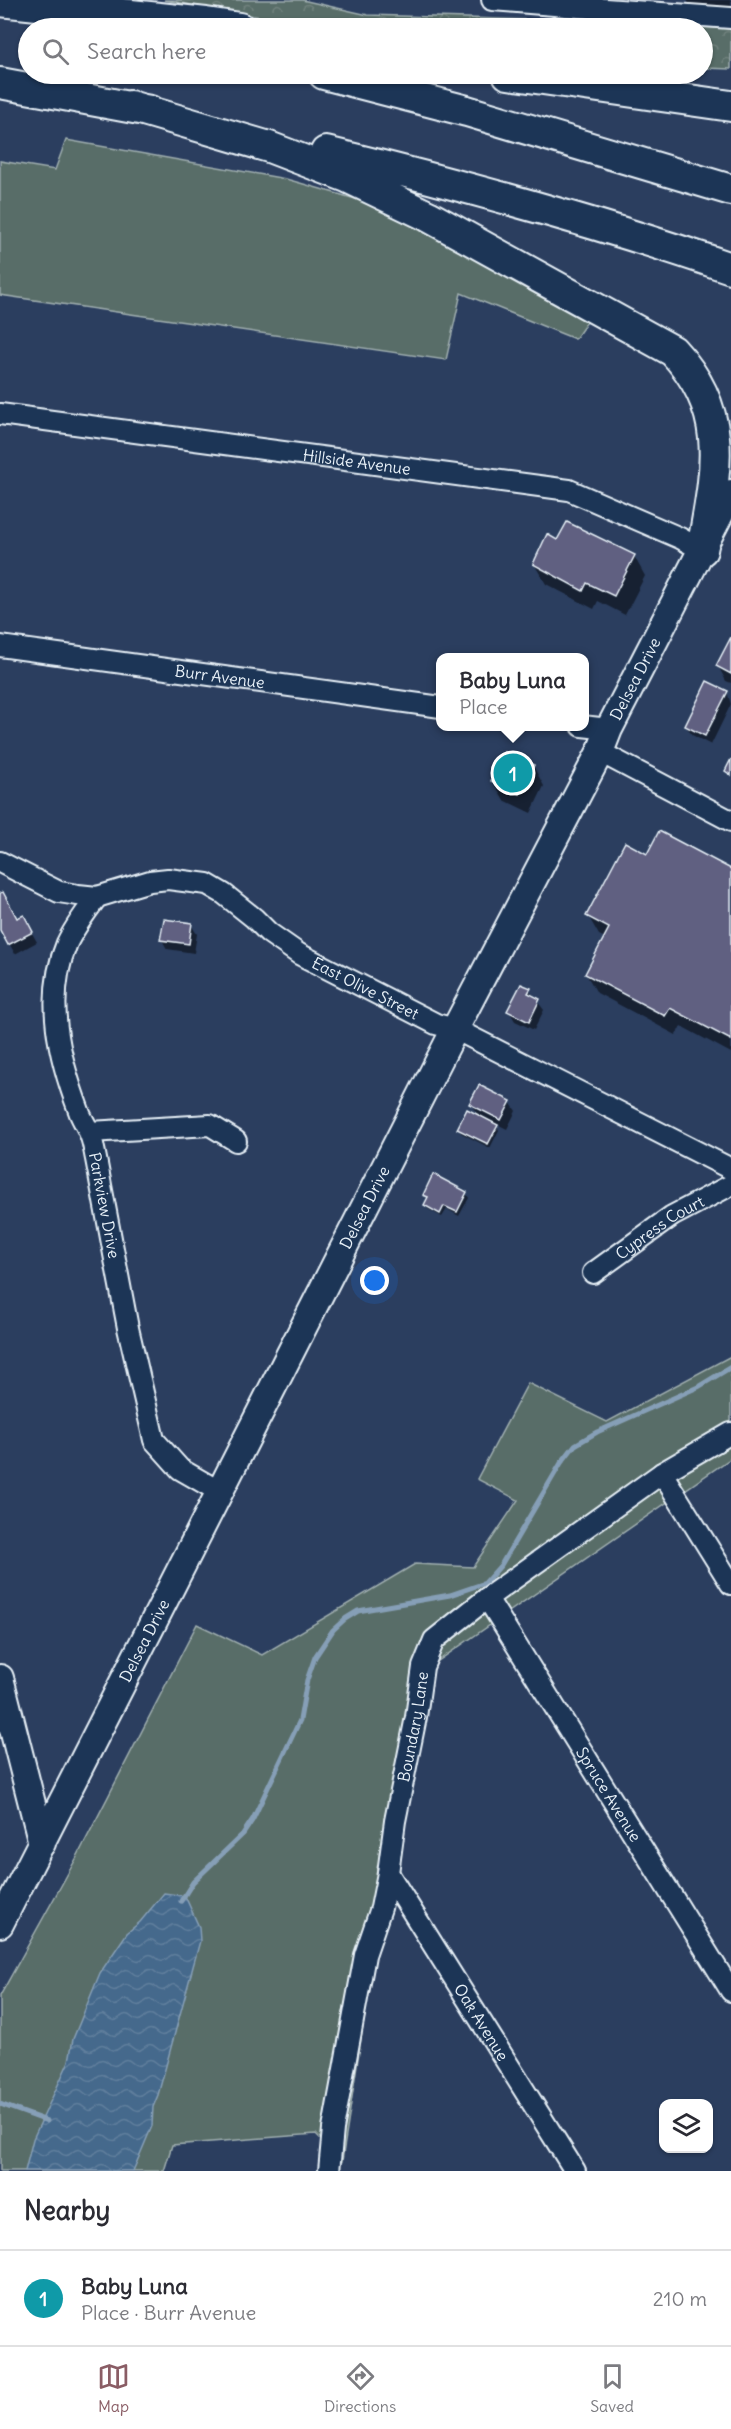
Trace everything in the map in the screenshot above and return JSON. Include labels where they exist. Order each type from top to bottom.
[{"type":"highway","points":[[0,3],[69,18]]},
{"type":"highway","points":[[0,3],[154,18]]},
{"type":"highway","points":[[0,83],[130,106],[411,173],[656,242],[731,268]]},
{"type":"highway","points":[[363,84],[467,111],[731,190]]},
{"type":"highway","points":[[578,84],[731,106]]},
{"type":"highway","points":[[130,106],[269,147],[347,177],[428,216],[673,351],[699,380],[712,401],[718,418],[719,451],[702,550]]},
{"type":"main road","name":"Delsea Drive","points":[[0,1924],[455,1029],[731,493]]},
{"type":"main road","points":[[0,1678],[3,1710],[42,1843]]},
{"type":"street","points":[[492,0],[592,4],[731,18]]},
{"type":"street","name":"Hillside Avenue","points":[[0,414],[569,490],[680,538],[702,550]]},
{"type":"street","name":"Burr Avenue","points":[[0,646],[436,706]]},
{"type":"street","points":[[589,731],[731,821]]},
{"type":"street","name":"East Olive Street","points":[[0,862],[59,892],[97,897],[150,881],[189,880],[207,884],[254,918],[269,933],[315,964],[436,1024],[455,1029],[731,1169]]},
{"type":"street","name":"Parkview Drive","points":[[97,897],[66,945],[57,982],[58,1040],[80,1114],[90,1132],[108,1214],[130,1340],[154,1440],[180,1469],[220,1492]]},
{"type":"street","points":[[90,1132],[210,1125],[236,1141]]},
{"type":"street","name":"Cypress Court","points":[[593,1273],[672,1216],[731,1185]]},
{"type":"street","name":"Boundary Lane","points":[[329,2171],[333,2129],[365,1955],[381,1908],[423,1667],[434,1640],[487,1598],[662,1473],[731,1433]]},
{"type":"street","points":[[662,1473],[731,1584]]},
{"type":"street","name":"Spruce Avenue","points":[[487,1598],[731,1991]]},
{"type":"street","name":"Oak Avenue","points":[[388,1874],[575,2171]]},
{"type":"green space","points":[[164,0],[302,0],[368,15],[467,18],[266,18]]},
{"type":"green space","points":[[713,25],[731,26],[731,69],[713,68]]},
{"type":"green space","points":[[66,140],[286,179],[418,217],[596,309],[575,339],[461,293],[446,360],[0,295],[0,161],[55,170]]},
{"type":"green space","points":[[731,1356],[731,1458],[418,1675],[342,2161],[316,2134],[172,2145],[164,2171],[0,2171],[0,1996],[77,1857],[197,1624],[262,1655],[415,1564],[473,1567],[518,1500],[477,1479],[528,1383],[607,1422]]},
{"type":"water","points":[[164,1893],[185,1896],[199,1927],[200,1941],[153,2107],[152,2126],[133,2171],[25,2171],[33,2139],[69,2061],[73,2039],[100,1973],[127,1933],[140,1922]]},
{"type":"building","points":[[567,522],[635,555],[614,596],[587,583],[583,591],[533,564],[547,534],[557,540]]},
{"type":"building","points":[[731,637],[731,674],[716,666]]},
{"type":"building","points":[[707,681],[728,691],[705,736],[685,726]]},
{"type":"building","points":[[505,752],[534,765],[520,794],[491,781]]},
{"type":"building","points":[[731,759],[731,775],[725,771]]},
{"type":"building","points":[[659,831],[731,869],[731,1040],[670,1008],[665,1016],[585,974],[609,928],[586,916],[625,842],[647,854]]},
{"type":"building","points":[[3,892],[17,918],[24,915],[33,932],[8,945],[0,930],[0,893]]},
{"type":"building","points":[[164,919],[192,923],[189,944],[160,940]]},
{"type":"building","points":[[521,984],[531,988],[528,993],[540,999],[529,1022],[507,1011]]},
{"type":"building","points":[[479,1085],[511,1101],[501,1120],[469,1104]]},
{"type":"building","points":[[467,1109],[498,1125],[488,1144],[457,1129]]},
{"type":"building","points":[[433,1174],[467,1192],[457,1212],[444,1206],[440,1214],[424,1205],[428,1197],[423,1195]]},
{"type":"waterway","points":[[181,1901],[193,1882],[243,1834],[253,1819],[300,1720],[307,1680],[315,1657],[333,1630],[358,1611],[450,1595],[485,1583],[501,1565],[561,1463],[575,1445],[597,1432],[698,1387],[731,1367]]},
{"type":"waterway","points":[[0,2104],[47,2121]]},
{"type":"place","name":"Baby Luna","points":[[513,773]]}]
